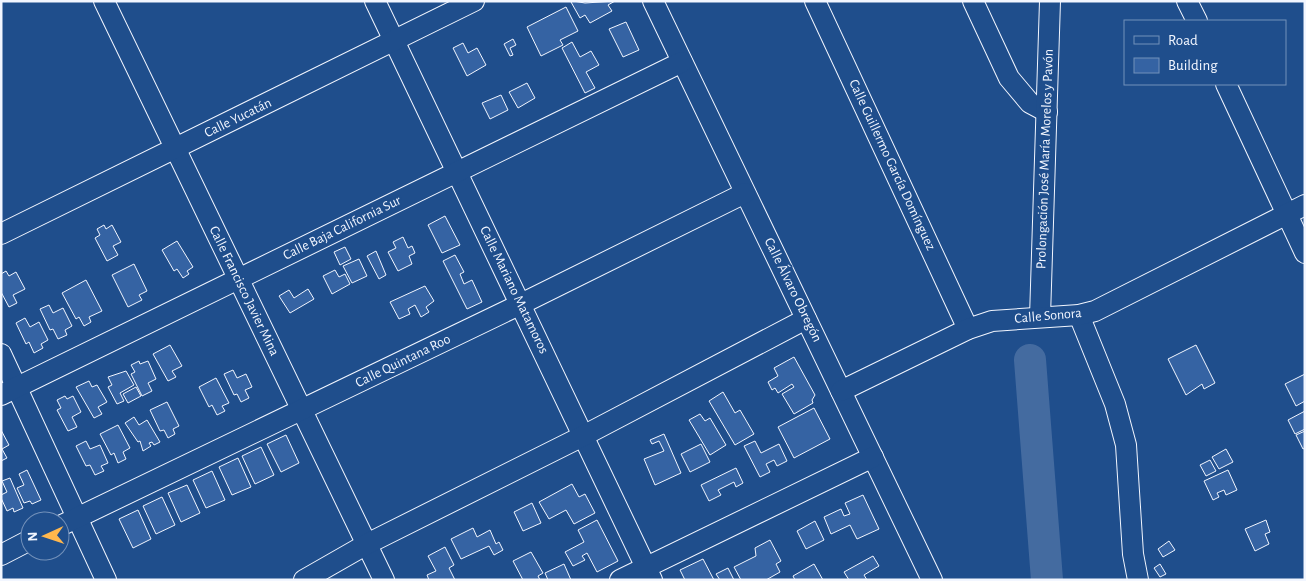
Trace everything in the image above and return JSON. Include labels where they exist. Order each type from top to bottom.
[{"type":"street","name":"Calle Francisco Javier Mina","points":[[104,1],[384,580]]},
{"type":"street","name":"Calle Mariano Matamoros","points":[[376,1],[649,573]]},
{"type":"street","name":"Calle Yucatán","points":[[1,234],[474,1]]},
{"type":"street","name":"Calle Álvaro Obregón","points":[[653,1],[931,579]]},
{"type":"street","name":"Calle Guillermo García Domínguez","points":[[815,1],[968,329]]},
{"type":"street","points":[[973,1],[1009,78],[1030,103],[1047,112]]},
{"type":"street","name":"Prolongación José María Morelos y Pavón","points":[[1040,317],[1050,1]]},
{"type":"street","points":[[1187,1],[1196,20]]},
{"type":"street","name":"Calle Baja California Sur","points":[[9,391],[682,62]]},
{"type":"street","points":[[1226,85],[1305,253]]},
{"type":"street","name":"Calle Quintana Roo","points":[[70,522],[521,304],[745,192]]},
{"type":"street","name":"Calle Sonora","points":[[841,391],[968,329],[992,322],[1079,315],[1095,311],[1305,205]]},
{"type":"street","points":[[1079,315],[1115,404],[1126,445],[1133,554],[1138,580]]},
{"type":"street","points":[[304,580],[367,544],[583,436],[806,319]]},
{"type":"street","points":[[1,354],[9,391],[64,511]]},
{"type":"street","points":[[620,580],[649,573],[873,457]]},
{"type":"street","points":[[70,524],[106,580]]},
{"type":"street","points":[[1,554],[20,545]]},
{"type":"building","points":[[615,1],[608,5],[612,11],[590,23],[585,15],[580,18],[571,2],[585,3]]},
{"type":"building","points":[[566,7],[578,31],[560,40],[563,45],[541,56],[527,27]]},
{"type":"building","points":[[626,22],[639,50],[623,57],[609,29]]},
{"type":"building","points":[[513,39],[516,45],[510,48],[513,55],[510,56],[504,44]]},
{"type":"building","points":[[572,42],[580,57],[591,51],[599,65],[586,72],[595,88],[585,93],[562,48]]},
{"type":"building","points":[[463,43],[468,53],[477,48],[486,65],[467,76],[453,48]]},
{"type":"building","points":[[527,83],[535,98],[518,108],[509,92]]},
{"type":"building","points":[[501,95],[508,110],[490,119],[482,103]]},
{"type":"building","points":[[445,216],[460,245],[442,253],[428,225]]},
{"type":"building","points":[[104,225],[106,229],[112,225],[121,242],[113,246],[118,255],[107,261],[95,238],[100,235],[97,229]]},
{"type":"building","points":[[403,237],[408,248],[412,246],[415,253],[409,256],[412,264],[398,271],[388,252],[396,248],[393,242]]},
{"type":"building","points":[[177,241],[193,267],[187,271],[189,274],[183,278],[177,269],[174,271],[162,250]]},
{"type":"building","points":[[345,247],[351,259],[340,265],[334,252]]},
{"type":"building","points":[[376,251],[386,275],[379,279],[367,256]]},
{"type":"building","points":[[455,255],[464,272],[460,274],[464,284],[472,280],[482,302],[467,309],[443,261]]},
{"type":"building","points":[[359,259],[367,276],[352,283],[343,266]]},
{"type":"building","points":[[134,264],[147,291],[139,295],[142,300],[128,307],[112,275]]},
{"type":"building","points":[[335,270],[339,277],[345,274],[350,284],[332,294],[323,276]]},
{"type":"building","points":[[6,271],[9,276],[16,272],[25,289],[13,295],[17,303],[9,307],[1,292],[1,274]]},
{"type":"building","points":[[86,280],[102,311],[89,317],[91,322],[84,326],[79,317],[76,319],[62,293]]},
{"type":"building","points":[[425,286],[434,301],[426,307],[429,312],[421,317],[415,305],[408,309],[410,314],[399,319],[390,302]]},
{"type":"building","points":[[308,289],[314,299],[290,313],[279,296],[289,290],[294,298]]},
{"type":"building","points":[[49,305],[53,313],[63,308],[72,326],[65,330],[67,335],[58,339],[53,329],[50,330],[40,309]]},
{"type":"building","points":[[25,318],[30,327],[39,322],[48,340],[41,344],[43,348],[34,353],[29,342],[26,344],[16,323]]},
{"type":"building","points":[[170,345],[182,366],[172,371],[176,377],[168,381],[153,354]]},
{"type":"building","points":[[1196,345],[1215,383],[1204,389],[1202,384],[1186,395],[1168,359]]},
{"type":"building","points":[[794,357],[815,395],[812,400],[813,403],[794,414],[782,394],[794,387],[792,384],[778,393],[775,388],[772,390],[768,382],[778,376],[774,368]]},
{"type":"building","points":[[139,361],[140,364],[148,361],[156,379],[148,383],[152,391],[142,396],[131,374],[135,372],[131,365]]},
{"type":"building","points":[[233,370],[237,378],[246,374],[252,387],[245,390],[249,398],[241,402],[237,394],[234,395],[224,374]]},
{"type":"building","points":[[126,371],[134,385],[120,393],[124,401],[117,404],[108,387],[112,385],[108,377]]},
{"type":"building","points":[[1305,374],[1305,401],[1296,406],[1285,384]]},
{"type":"building","points":[[216,378],[229,403],[222,406],[225,411],[217,415],[212,405],[209,407],[199,387]]},
{"type":"building","points":[[89,381],[92,387],[97,385],[107,402],[98,407],[102,414],[94,418],[76,387]]},
{"type":"building","points":[[136,387],[141,396],[128,403],[123,394]]},
{"type":"building","points":[[723,392],[735,413],[740,410],[754,434],[735,445],[709,401]]},
{"type":"building","points":[[65,396],[67,399],[73,396],[81,412],[72,417],[77,427],[68,431],[57,410],[61,408],[57,400]]},
{"type":"building","points":[[167,402],[179,426],[173,429],[175,434],[168,438],[164,430],[160,431],[150,410]]},
{"type":"building","points":[[814,408],[830,439],[794,458],[778,427]]},
{"type":"building","points":[[1305,411],[1305,429],[1295,434],[1288,420]]},
{"type":"building","points":[[700,414],[705,421],[710,418],[726,445],[710,455],[689,420]]},
{"type":"building","points":[[134,417],[139,425],[147,420],[160,442],[154,445],[152,442],[149,443],[151,446],[143,451],[140,441],[138,442],[125,423]]},
{"type":"building","points":[[118,425],[130,448],[123,452],[126,459],[118,463],[114,453],[111,455],[100,434]]},
{"type":"building","points":[[1,430],[9,445],[2,449],[7,458],[1,461]]},
{"type":"building","points":[[1305,431],[1305,448],[1303,449],[1296,435]]},
{"type":"building","points":[[664,434],[681,473],[655,485],[644,459],[664,451],[659,441],[652,444],[650,440]]},
{"type":"building","points":[[286,435],[299,463],[281,472],[267,444]]},
{"type":"building","points":[[86,441],[90,449],[100,445],[108,463],[101,466],[104,471],[95,475],[90,465],[86,466],[76,446]]},
{"type":"building","points":[[755,441],[761,453],[779,444],[787,461],[777,466],[774,460],[766,464],[770,472],[760,477],[744,446]]},
{"type":"building","points":[[701,444],[710,462],[690,472],[681,454]]},
{"type":"building","points":[[261,447],[274,475],[255,484],[242,456]]},
{"type":"building","points":[[1226,449],[1233,462],[1219,469],[1212,457]]},
{"type":"building","points":[[238,458],[251,487],[232,495],[219,467]]},
{"type":"building","points":[[1210,460],[1216,471],[1206,476],[1200,465]]},
{"type":"building","points":[[736,468],[743,483],[736,487],[734,482],[718,490],[721,495],[709,501],[701,485]]},
{"type":"building","points":[[27,470],[41,500],[32,504],[30,501],[24,503],[17,488],[24,485],[19,474]]},
{"type":"building","points":[[1228,470],[1237,490],[1226,495],[1224,490],[1217,493],[1219,497],[1213,500],[1204,481]]},
{"type":"building","points":[[212,471],[225,500],[206,508],[193,480]]},
{"type":"building","points":[[10,478],[23,508],[14,512],[13,508],[7,511],[1,498],[1,495],[7,492],[2,481]]},
{"type":"building","points":[[572,484],[579,497],[585,494],[595,513],[574,524],[566,510],[549,519],[539,502]]},
{"type":"building","points":[[187,485],[200,513],[181,522],[168,493]]},
{"type":"building","points":[[863,495],[879,529],[857,539],[850,525],[831,534],[824,517],[841,509],[844,516],[850,514],[845,503]]},
{"type":"building","points":[[162,497],[175,525],[156,534],[143,506]]},
{"type":"building","points":[[532,503],[541,523],[523,531],[514,512]]},
{"type":"building","points":[[138,510],[151,539],[133,548],[119,519]]},
{"type":"building","points":[[597,520],[618,561],[597,572],[587,553],[582,556],[585,560],[573,566],[565,552],[584,542],[578,530]]},
{"type":"building","points":[[1266,520],[1270,532],[1265,534],[1269,544],[1255,551],[1245,529]]},
{"type":"building","points":[[815,521],[824,540],[806,549],[797,531]]},
{"type":"building","points":[[473,528],[477,537],[490,530],[496,544],[499,542],[503,550],[494,555],[489,546],[461,559],[451,539]]},
{"type":"building","points":[[770,540],[781,561],[776,564],[780,572],[766,580],[741,580],[734,567],[756,556],[755,548]]},
{"type":"building","points":[[1169,541],[1175,550],[1163,557],[1158,549]]},
{"type":"building","points":[[445,547],[454,565],[449,568],[455,580],[429,580],[427,575],[436,571],[428,556]]},
{"type":"building","points":[[531,552],[543,573],[538,576],[540,580],[523,580],[513,561]]},
{"type":"building","points":[[873,556],[879,566],[864,575],[867,580],[849,580],[844,572]]},
{"type":"building","points":[[703,559],[714,580],[685,580],[680,570]]},
{"type":"building","points":[[564,564],[571,580],[548,580],[545,573]]},
{"type":"building","points":[[814,564],[823,580],[795,580],[793,576]]},
{"type":"building","points":[[1160,564],[1166,574],[1160,577],[1154,568]]},
{"type":"building","points":[[728,568],[734,580],[720,580],[716,574]]},
{"type":"waterway","points":[[1030,360],[1047,580]]}]
